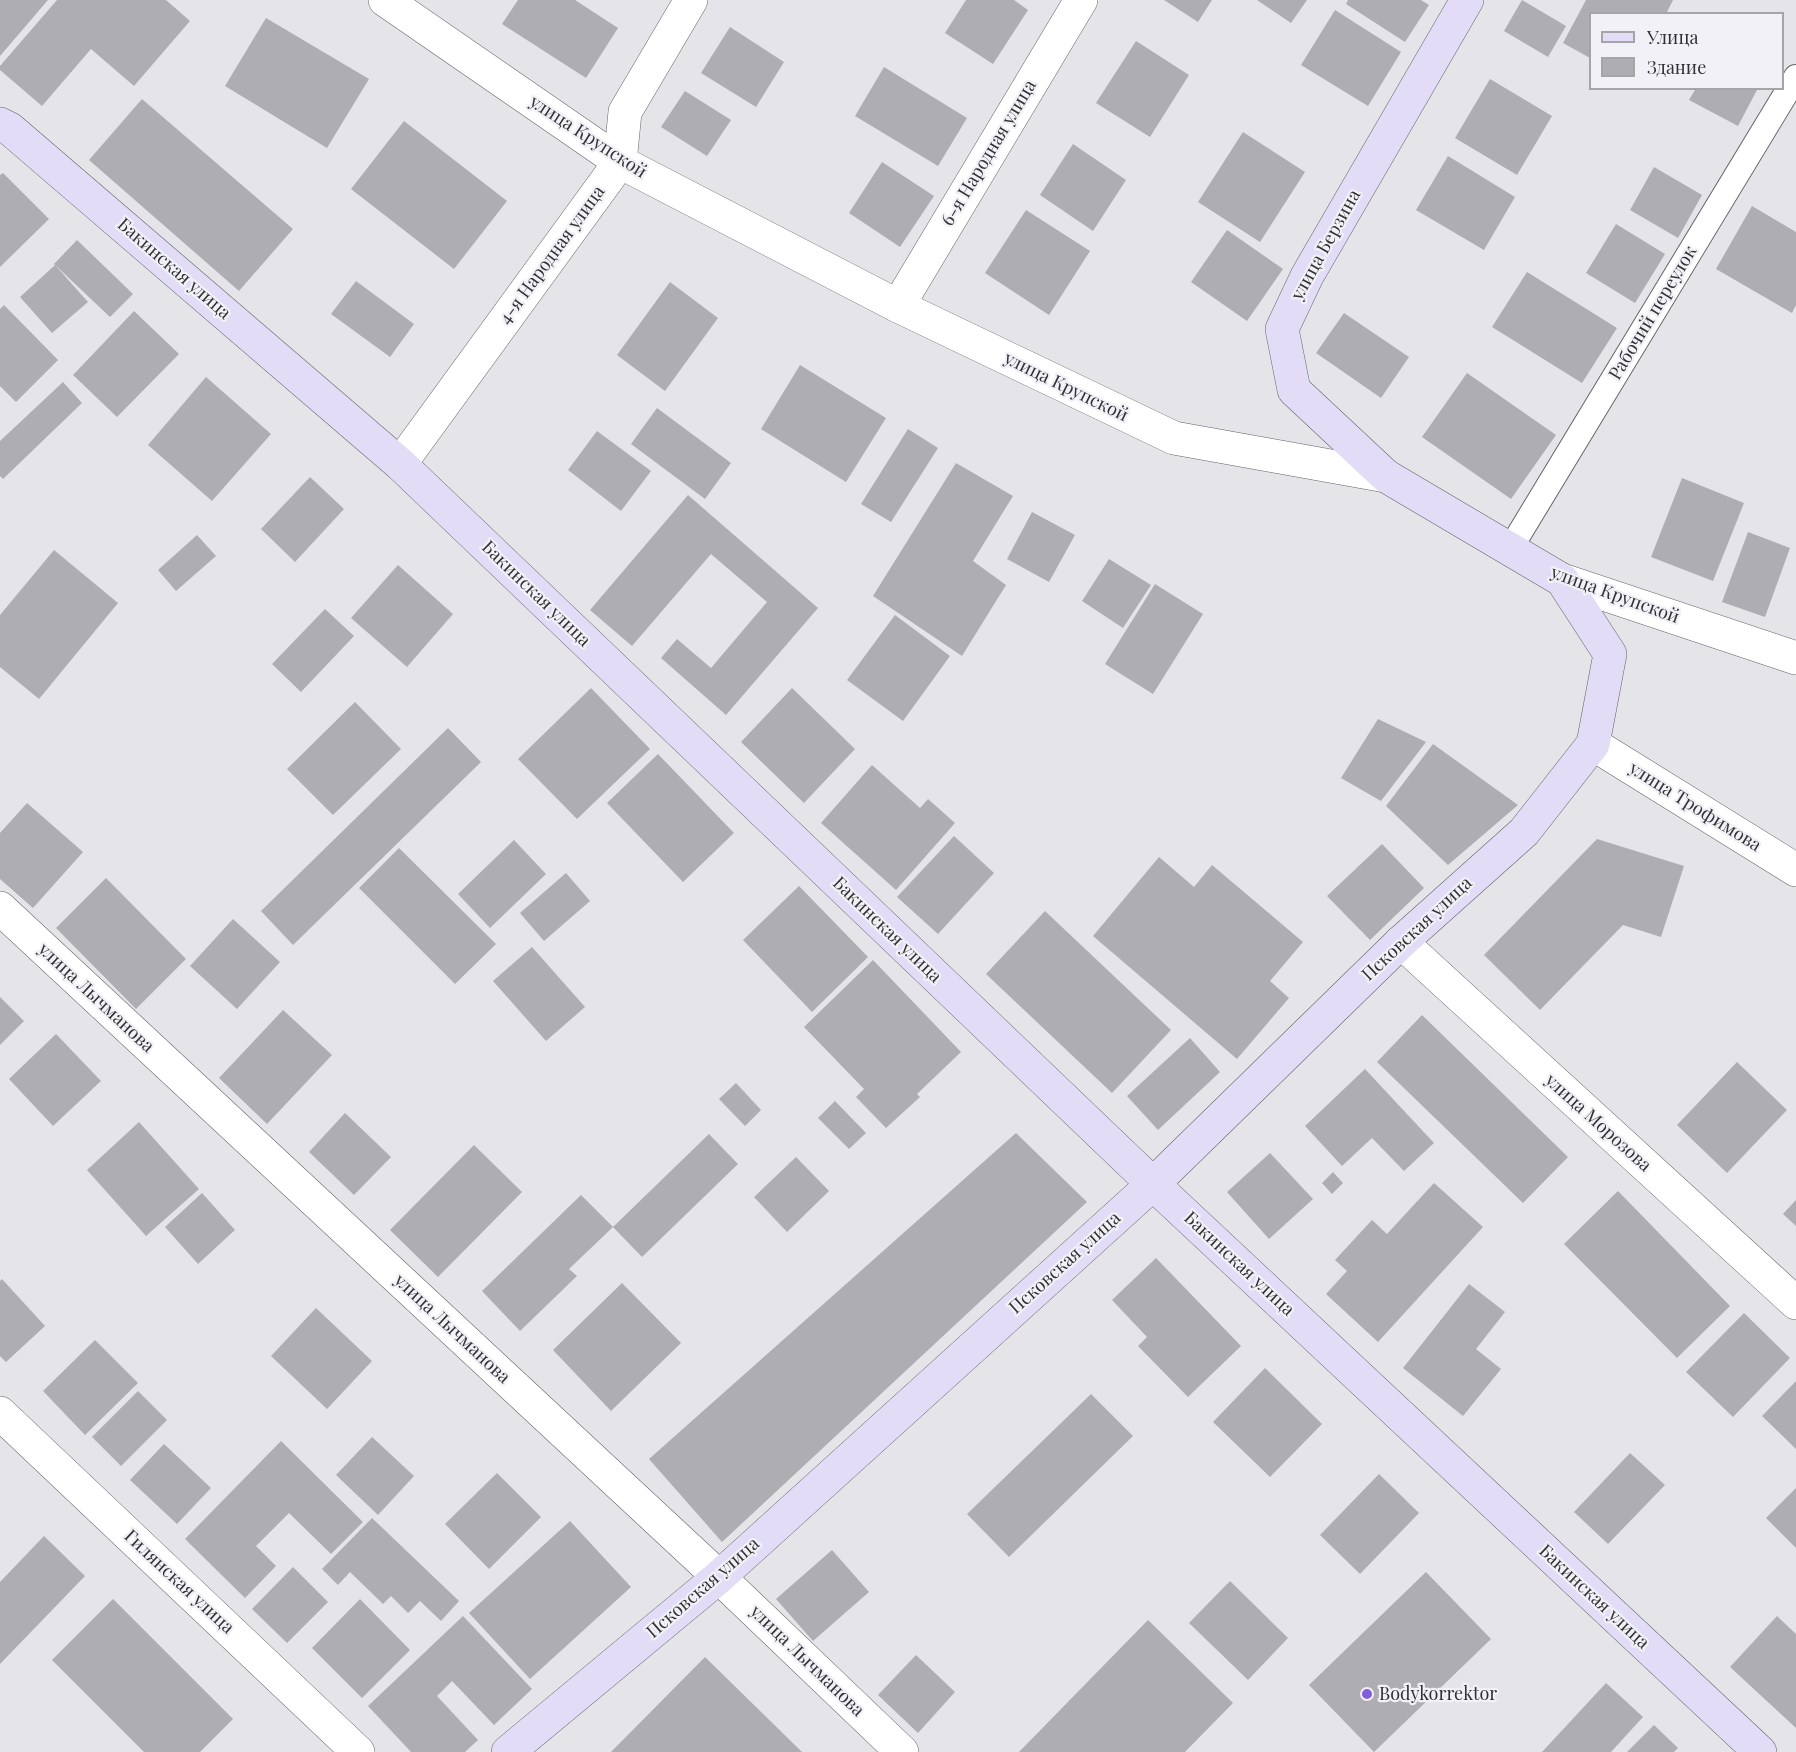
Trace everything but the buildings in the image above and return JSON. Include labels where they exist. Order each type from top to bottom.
[{"type":"main road","name":"улица Берзина","points":[[1386,476],[1294,390],[1282,329],[1307,276],[1467,0]]},
{"type":"main road","name":"Бакинская улица","points":[[0,124],[10,129],[399,464],[1153,1184],[1760,1752]]},
{"type":"main road","name":"улица Крупской","points":[[1386,476],[1562,580]]},
{"type":"main road","points":[[1562,580],[1610,654],[1593,744]]},
{"type":"main road","name":"Псковская улица","points":[[508,1752],[719,1577],[1153,1184],[1401,942],[1524,832],[1593,744]]},
{"type":"street","name":"улица Крупской","points":[[385,0],[620,162],[897,306],[1174,438],[1386,476]]},
{"type":"street","points":[[620,162],[625,112],[691,0]]},
{"type":"street","name":"6-я Народная улица","points":[[897,306],[1081,0]]},
{"type":"street","name":"4-я Народная улица","points":[[399,464],[620,162]]},
{"type":"street","name":"улица Крупской","points":[[1562,580],[1796,658]]},
{"type":"street","name":"улица Трофимова","points":[[1593,744],[1796,870]]},
{"type":"street","name":"улица Лычманова","points":[[0,908],[719,1577],[902,1752]]},
{"type":"street","name":"улица Морозова","points":[[1401,942],[1796,1303]]},
{"type":"street","name":"Гилянская улица","points":[[0,1413],[358,1752]]},
{"type":"lane","name":"Рабочий переулок","points":[[1510,549],[1796,77]]},
{"type":"place","name":"Bodykorrektor","points":[[1367,1694]]}]
